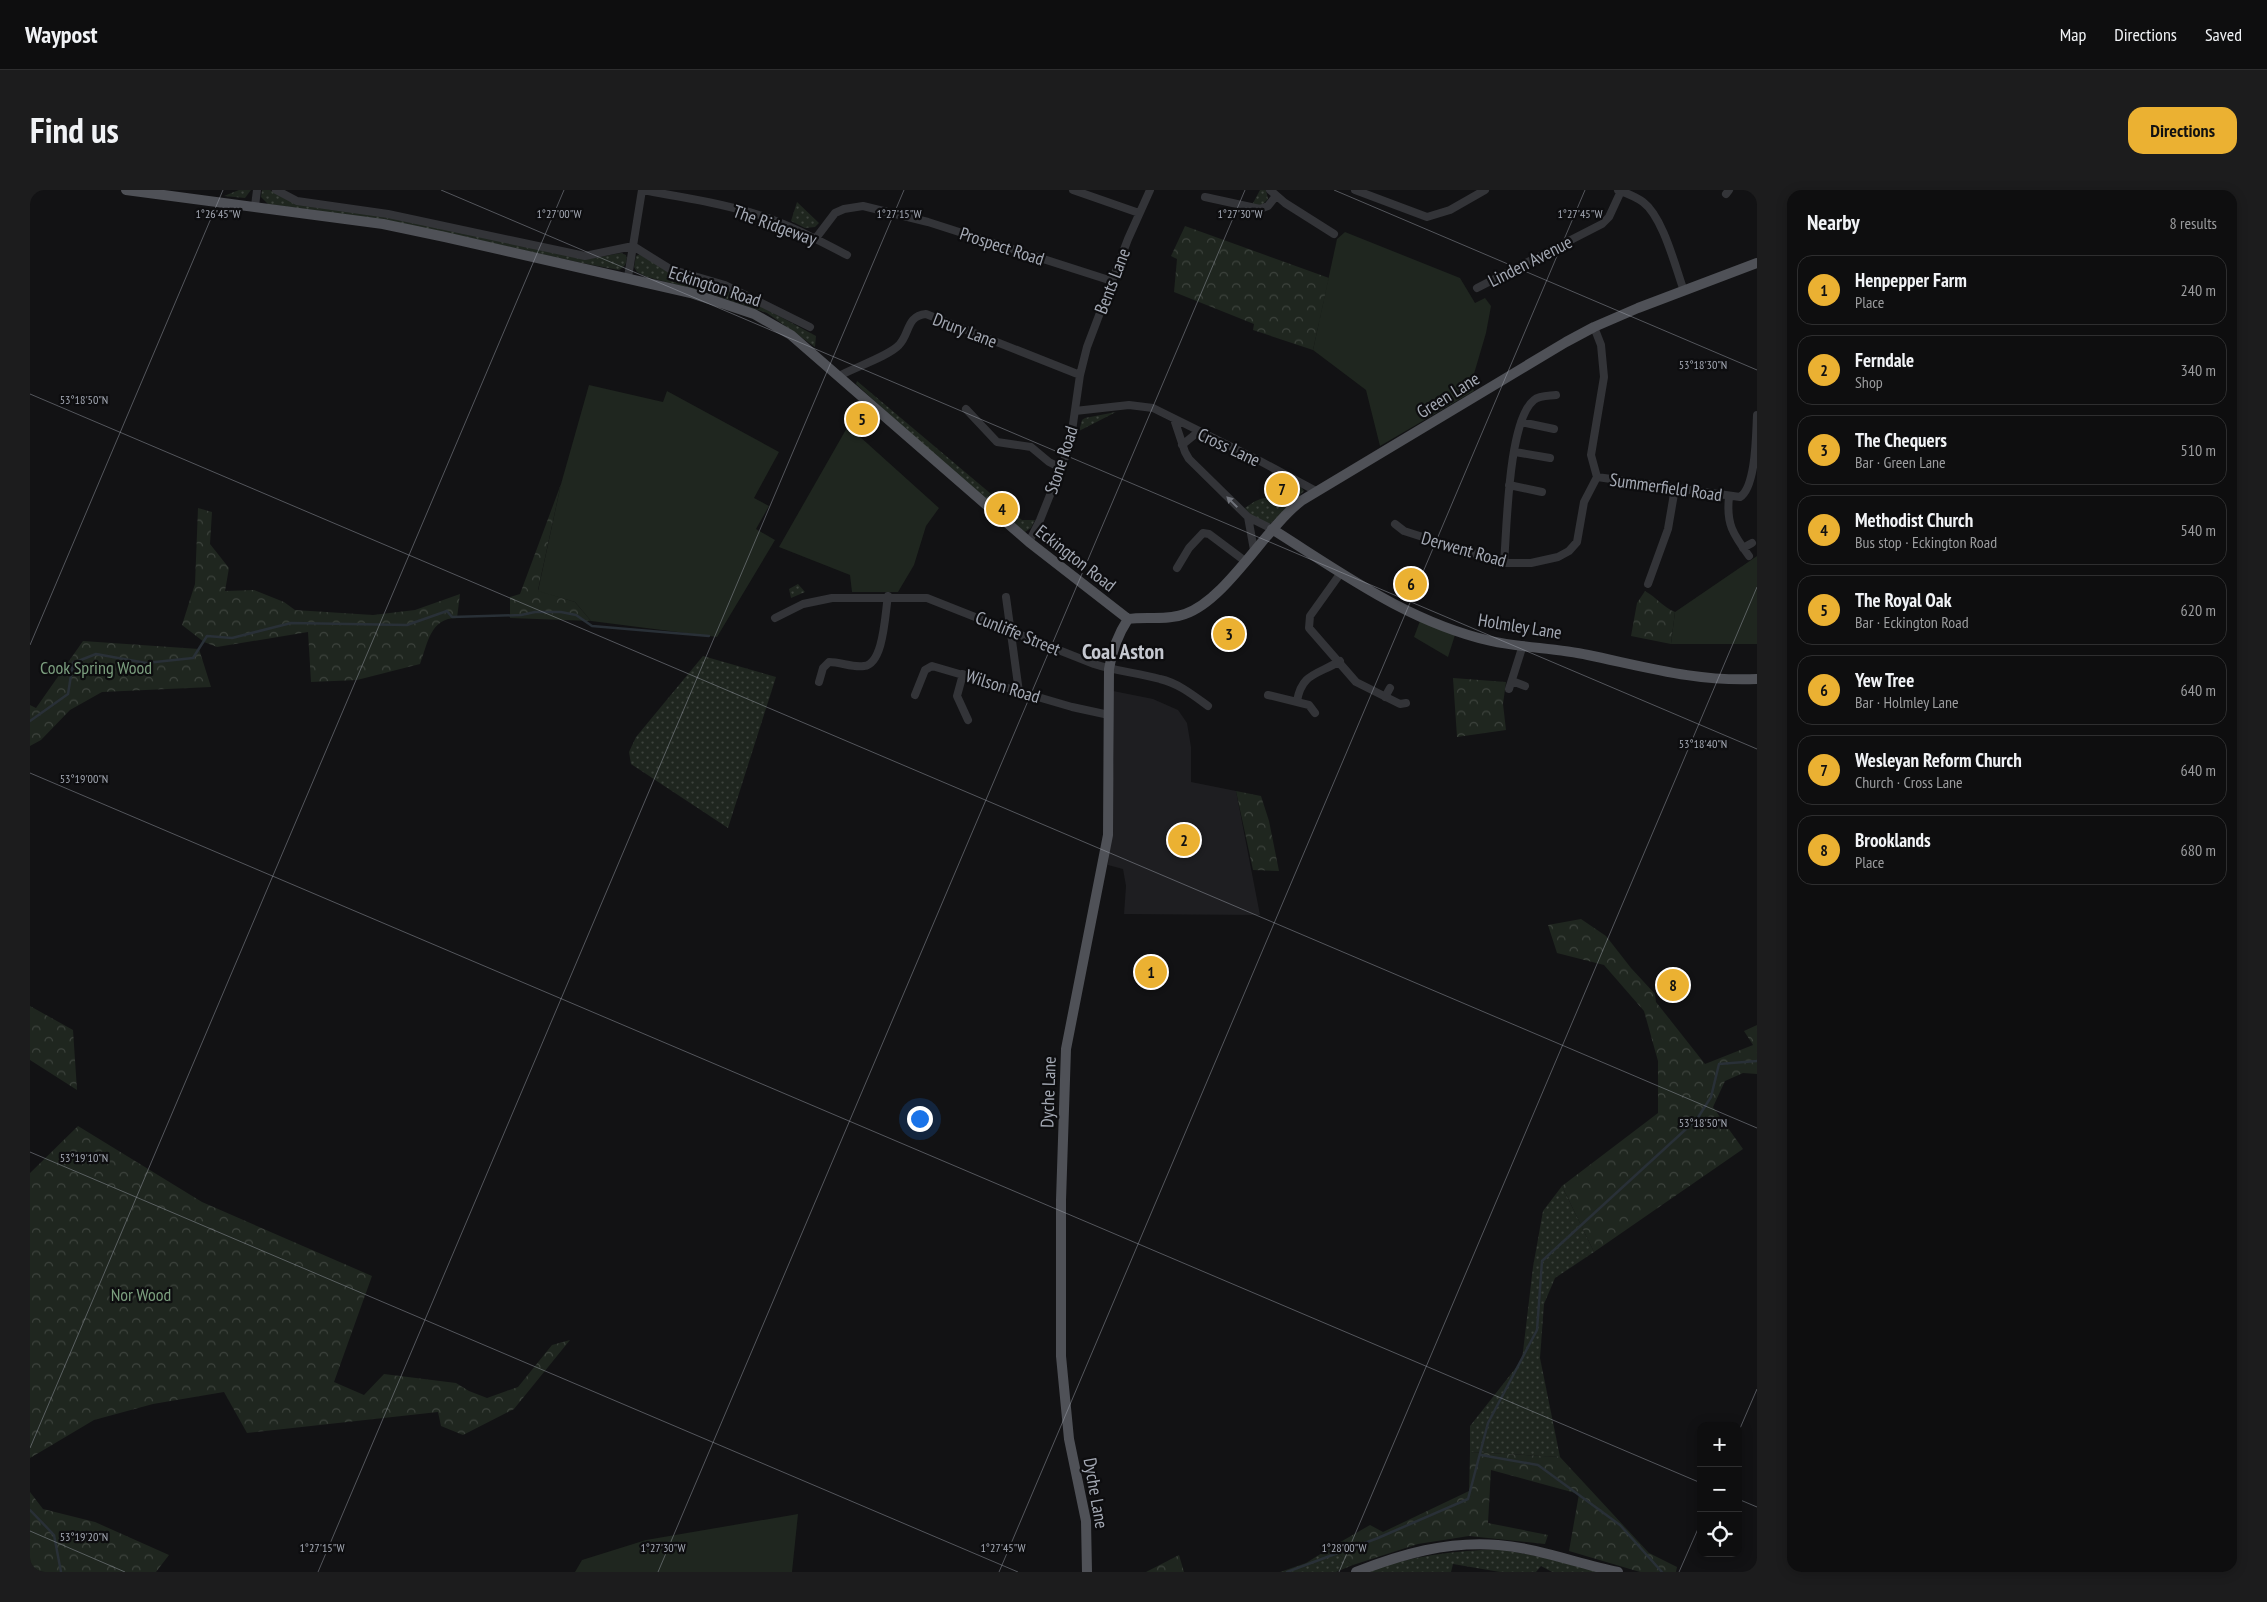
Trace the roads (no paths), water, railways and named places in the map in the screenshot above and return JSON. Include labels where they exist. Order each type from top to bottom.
[{"type":"main road","name":"Eckington Road","points":[[126,190],[383,224],[628,277],[691,293],[754,314],[791,335],[1028,542],[1128,620]]},
{"type":"main road","name":"Green Lane","points":[[1128,620],[1177,617],[1194,611],[1215,596],[1292,508],[1316,491],[1594,327],[1757,263]]},
{"type":"main road","name":"Holmley Lane","points":[[1272,529],[1340,574],[1409,612],[1440,625],[1492,641],[1582,653],[1692,677],[1726,680],[1757,679]]},
{"type":"main road","name":"Dyche Lane","points":[[1087,1572],[1086,1521],[1069,1439],[1061,1356],[1061,1200],[1066,1049],[1108,835],[1109,669],[1112,650],[1118,634],[1128,620]]},
{"type":"main road","points":[[1356,1572],[1417,1551],[1438,1547],[1477,1544],[1520,1548],[1618,1572]]},
{"type":"street","points":[[255,206],[257,190]]},
{"type":"street","points":[[276,190],[297,201],[398,215],[585,256],[633,246]]},
{"type":"street","points":[[628,277],[642,190]]},
{"type":"street","name":"The Ridgeway","points":[[642,190],[716,204],[758,215],[816,238],[847,255]]},
{"type":"street","points":[[1073,190],[1139,213]]},
{"type":"street","name":"Bents Lane","points":[[1080,375],[1087,347],[1139,213],[1150,190]]},
{"type":"street","points":[[1355,190],[1427,217],[1450,210],[1485,190]]},
{"type":"street","points":[[1620,191],[1635,197],[1651,210],[1663,234],[1684,291]]},
{"type":"street","name":"Linden Avenue","points":[[1477,288],[1602,224],[1609,217],[1620,191]]},
{"type":"street","points":[[1205,197],[1260,209],[1268,206],[1273,193],[1334,234]]},
{"type":"street","name":"Prospect Road","points":[[816,238],[835,213],[844,209],[863,206],[919,219],[1112,281]]},
{"type":"street","name":"Eckington Road","points":[[633,246],[670,269],[725,285],[810,327]]},
{"type":"street","name":"Drury Lane","points":[[839,376],[894,349],[902,341],[914,318],[926,314],[1080,375]]},
{"type":"street","points":[[1594,327],[1601,345],[1604,377],[1591,455],[1598,477]]},
{"type":"street","name":"Stone Road","points":[[1028,542],[1062,468],[1073,435],[1080,375]]},
{"type":"street","points":[[1504,563],[1509,486],[1521,422],[1532,401],[1544,396],[1556,395]]},
{"type":"street","name":"Cross Lane","points":[[1075,412],[1141,405],[1153,408],[1316,491]]},
{"type":"street","points":[[966,409],[978,416],[997,442],[1031,447],[1049,462],[1062,468]]},
{"type":"street","name":"Summerfield Road","points":[[1598,477],[1729,497],[1740,497],[1746,492],[1748,486],[1754,456],[1757,415]]},
{"type":"street","points":[[1174,419],[1182,444],[1193,464],[1248,517],[1272,529]]},
{"type":"street","points":[[1521,422],[1554,429]]},
{"type":"street","points":[[1182,444],[1198,432]]},
{"type":"street","points":[[1515,452],[1550,458]]},
{"type":"street","name":"Derwent Road","points":[[1395,524],[1404,531],[1504,563],[1532,563],[1545,560],[1565,554],[1573,547],[1579,533],[1587,494],[1598,477]]},
{"type":"street","points":[[1509,486],[1542,492]]},
{"type":"street","points":[[1648,584],[1668,529],[1675,488]]},
{"type":"street","points":[[1729,497],[1730,526],[1749,556]]},
{"type":"street","points":[[1248,517],[1254,550]]},
{"type":"street","points":[[1177,568],[1203,533],[1209,534],[1244,561]]},
{"type":"street","points":[[1743,548],[1752,543]]},
{"type":"street","points":[[1340,574],[1310,616],[1308,622],[1312,634],[1340,661],[1356,682],[1400,704],[1406,703]]},
{"type":"street","points":[[819,682],[823,668],[829,662],[866,666],[875,660],[880,649],[888,596]]},
{"type":"street","name":"Cunliffe Street","points":[[775,618],[798,606],[832,598],[888,596],[927,598],[1109,669],[1161,679],[1208,706]]},
{"type":"street","points":[[1006,597],[1019,692]]},
{"type":"street","points":[[1522,645],[1511,685],[1525,686]]},
{"type":"street","points":[[1297,701],[1299,689],[1306,680],[1340,661]]},
{"type":"street","name":"Wilson Road","points":[[915,695],[925,670],[929,666],[1109,715]]},
{"type":"street","points":[[962,674],[957,696],[968,721]]},
{"type":"street","points":[[1385,697],[1390,688]]},
{"type":"street","points":[[1268,695],[1309,705],[1314,713]]},
{"type":"waterway","points":[[30,721],[68,694],[73,663],[96,654],[146,663],[193,658],[207,636],[232,638],[291,623],[407,625],[447,611],[452,617],[561,612],[576,615],[592,626],[709,636]]},
{"type":"waterway","points":[[1287,1572],[1378,1538],[1468,1499],[1488,1423],[1537,1330],[1542,1261],[1697,1119],[1711,1097],[1719,1064],[1757,1061]]},
{"type":"waterway","points":[[1481,1455],[1538,1465],[1620,1525],[1662,1572]]},
{"type":"waterway","points":[[30,1510],[54,1535],[61,1572]]},
{"type":"place","name":"The Royal Oak","points":[[862,419]]},
{"type":"place","name":"Wesleyan Reform Church","points":[[1282,489]]},
{"type":"place","name":"Methodist Church","points":[[1002,509]]},
{"type":"place","name":"Yew Tree","points":[[1411,584]]},
{"type":"place","name":"The Chequers","points":[[1229,634]]},
{"type":"place","name":"Ferndale","points":[[1184,840]]},
{"type":"place","name":"Henpepper Farm","points":[[1151,972]]},
{"type":"place","name":"Brooklands","points":[[1673,985]]},
{"type":"district","name":"Coal Aston","points":[[1123,651]]},
{"type":"park label","name":"Cook Spring Wood","points":[[96,667]]},
{"type":"park label","name":"Nor Wood","points":[[141,1294]]}]
